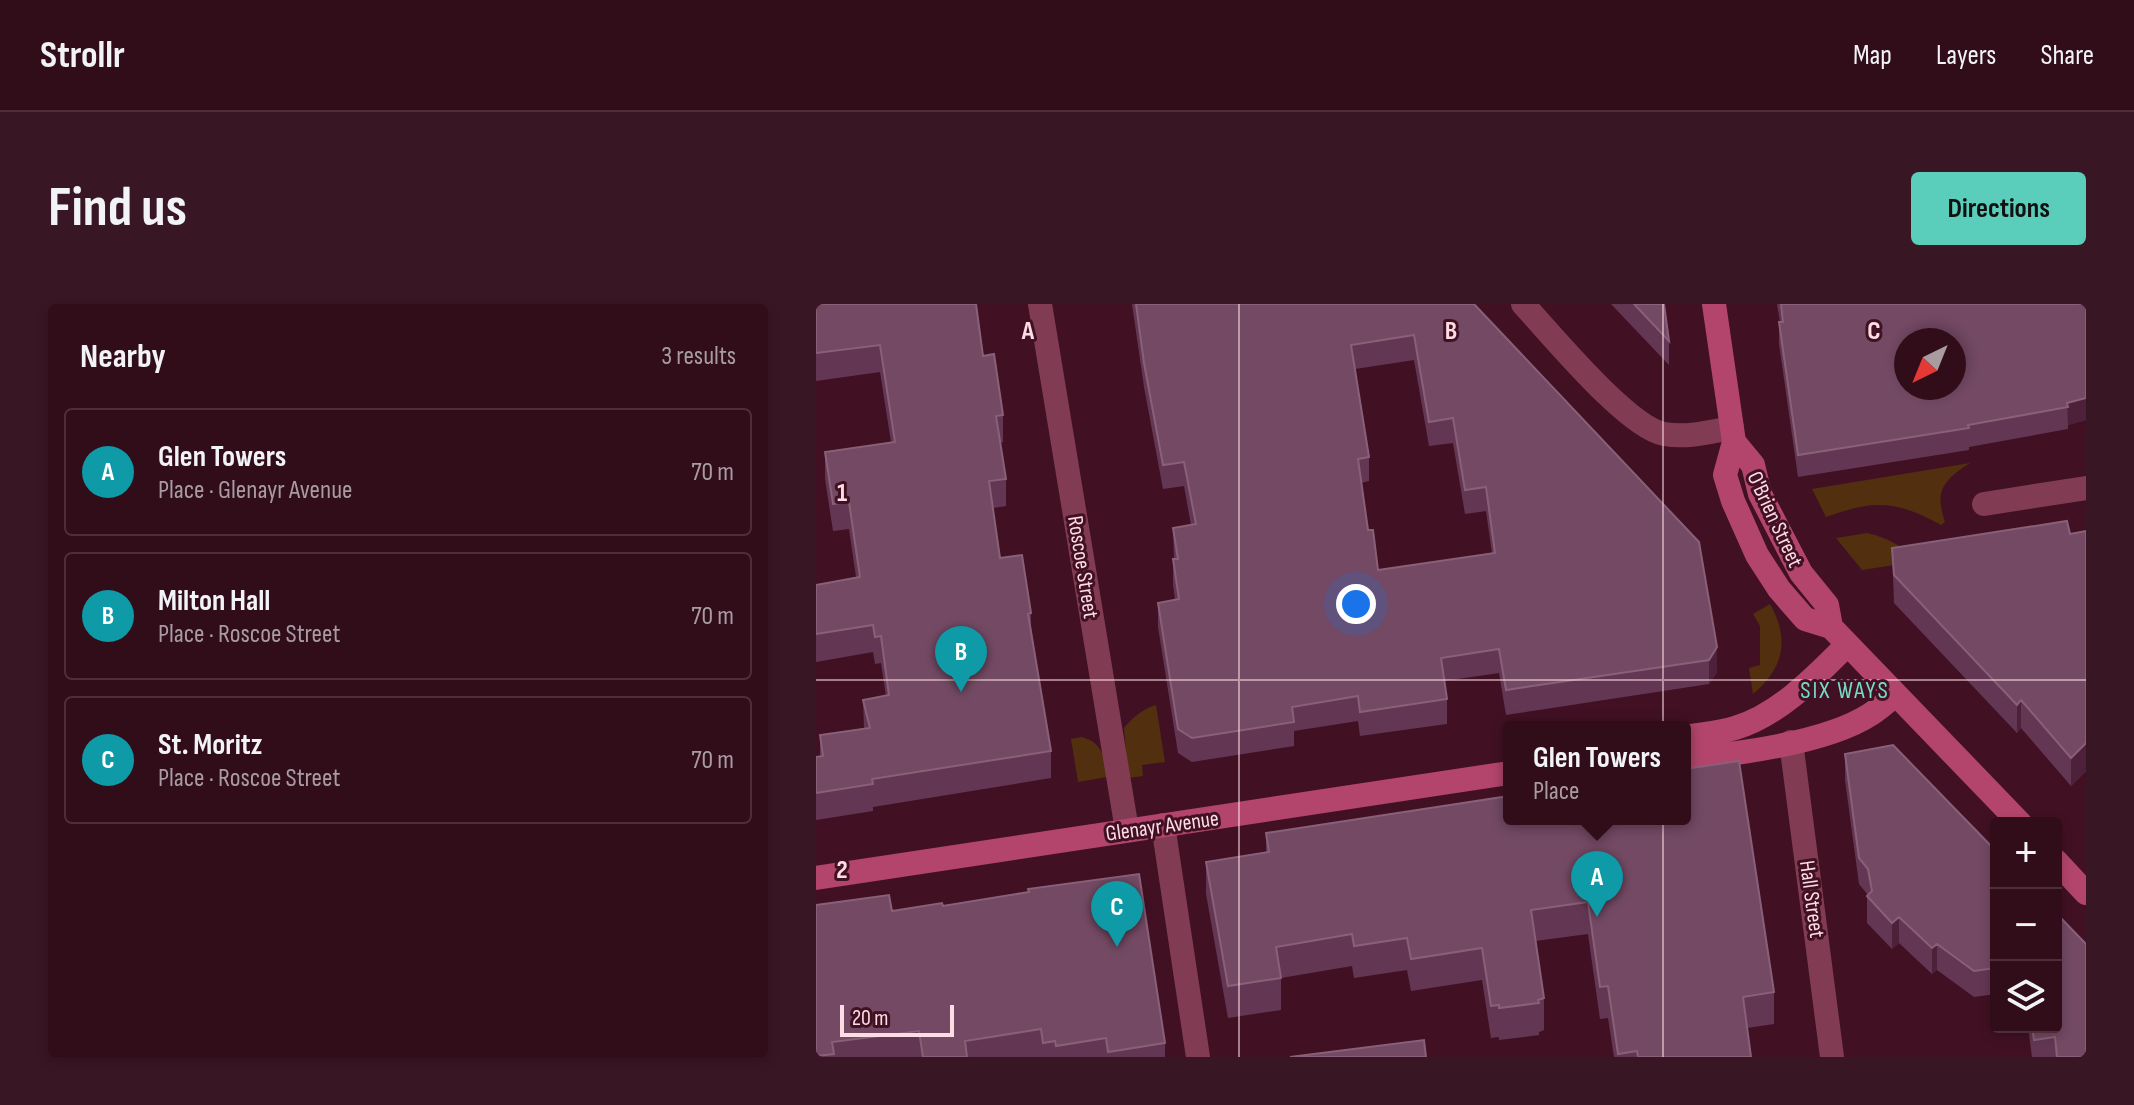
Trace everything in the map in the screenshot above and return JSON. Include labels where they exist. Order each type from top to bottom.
[{"type":"street","name":"Roscoe Street","points":[[1040,304],[1127,830]]},
{"type":"street","points":[[1523,304],[1625,412],[1645,427],[1662,434],[1733,435],[1714,304]]},
{"type":"street","name":"O'Brien Street","points":[[1733,435],[1753,465],[1760,494],[1796,564],[1827,605],[1839,636],[2014,817]]},
{"type":"street","points":[[1984,504],[2086,488]]},
{"type":"street","points":[[1691,736],[1737,728],[1772,710],[1797,692],[1839,636]]},
{"type":"street","points":[[1691,758],[1741,753],[1828,733],[1869,716],[1895,695]]},
{"type":"street","name":"Hall Street","points":[[1791,742],[1832,1057]]},
{"type":"street","name":"Glenayr Avenue","points":[[816,878],[1503,774]]},
{"type":"street","points":[[1163,825],[1198,1057]]},
{"type":"street","points":[[2062,867],[2086,893]]},
{"type":"shaded area","points":[[1970,463],[1944,487],[1941,502],[1945,522],[1941,525],[1911,511],[1884,505],[1871,505],[1826,517],[1812,489]]},
{"type":"shaded area","points":[[1867,533],[1895,544],[1920,561],[1862,570],[1836,538]]},
{"type":"shaded area","points":[[1770,604],[1780,629],[1781,652],[1772,674],[1753,694],[1749,668],[1760,665],[1760,626],[1753,614]]},
{"type":"shaded area","points":[[1156,705],[1165,762],[1142,765],[1143,776],[1128,778],[1124,728],[1138,714]]},
{"type":"shaded area","points":[[1081,737],[1098,747],[1107,777],[1078,782],[1071,739]]},
{"type":"building","points":[[816,304],[976,304],[983,356],[994,354],[1003,415],[996,416],[1006,479],[989,481],[1000,558],[1022,555],[1031,613],[1028,614],[1051,751],[872,779],[873,784],[816,793],[816,757],[823,756],[820,735],[870,728],[863,700],[889,695],[881,636],[875,637],[873,625],[816,634],[816,585],[860,577],[849,502],[833,504],[825,452],[895,442],[880,345],[816,353]]},
{"type":"building","points":[[1136,304],[1474,304],[1699,542],[1717,647],[1709,660],[1506,690],[1499,649],[1441,658],[1447,699],[1360,712],[1358,696],[1292,707],[1294,722],[1192,738],[1178,729],[1158,603],[1179,599],[1173,559],[1178,559],[1173,528],[1196,524],[1184,462],[1163,465]],"holes":[[[1414,335],[1429,422],[1453,418],[1465,490],[1486,487],[1495,553],[1378,570],[1373,530],[1368,530],[1358,459],[1369,457],[1351,345]]]},
{"type":"building","points":[[1634,304],[1664,304],[1669,341]]},
{"type":"building","points":[[1781,304],[2086,304],[2086,398],[2067,403],[2068,407],[1968,425],[1969,428],[1798,455],[1779,322],[1783,322]]},
{"type":"building","points":[[2067,521],[2070,534],[2086,531],[2086,743],[2071,758],[2021,700],[2017,705],[1894,575],[1892,548]]},
{"type":"building","points":[[1893,745],[1990,845],[1990,969],[1974,971],[1937,944],[1932,948],[1899,917],[1892,923],[1867,896],[1872,891],[1868,869],[1859,858],[1845,754]]},
{"type":"building","points":[[1739,761],[1774,992],[1743,997],[1751,1057],[1638,1057],[1637,1051],[1618,1054],[1608,986],[1600,987],[1588,902],[1531,910],[1544,998],[1538,1000],[1539,1003],[1499,1008],[1499,1005],[1491,1006],[1482,948],[1411,959],[1407,938],[1354,946],[1352,934],[1276,947],[1281,978],[1228,986],[1206,862],[1269,852],[1266,833],[1503,797],[1503,825],[1691,825],[1691,768]]},
{"type":"building","points":[[1139,874],[1165,1043],[1108,1052],[1106,1038],[1056,1046],[1055,1041],[1043,1043],[1041,1029],[965,1041],[967,1057],[923,1057],[919,1031],[832,1042],[834,1054],[816,1056],[816,905],[889,895],[892,911],[942,903],[943,906],[1029,892],[1028,889]]},
{"type":"building","points":[[2062,919],[2086,944],[2086,1057],[2057,1057],[2055,1037],[2034,1040],[2033,1033],[2062,1033]]},
{"type":"building","points":[[1424,1040],[1426,1057],[1290,1057]]},
{"type":"place","name":"Milton Hall","points":[[961,692]]},
{"type":"place","name":"Glen Towers","points":[[1597,917]]},
{"type":"place","name":"St. Moritz","points":[[1117,947]]},
{"type":"district","name":"SIX WAYS","points":[[1845,690]]}]
